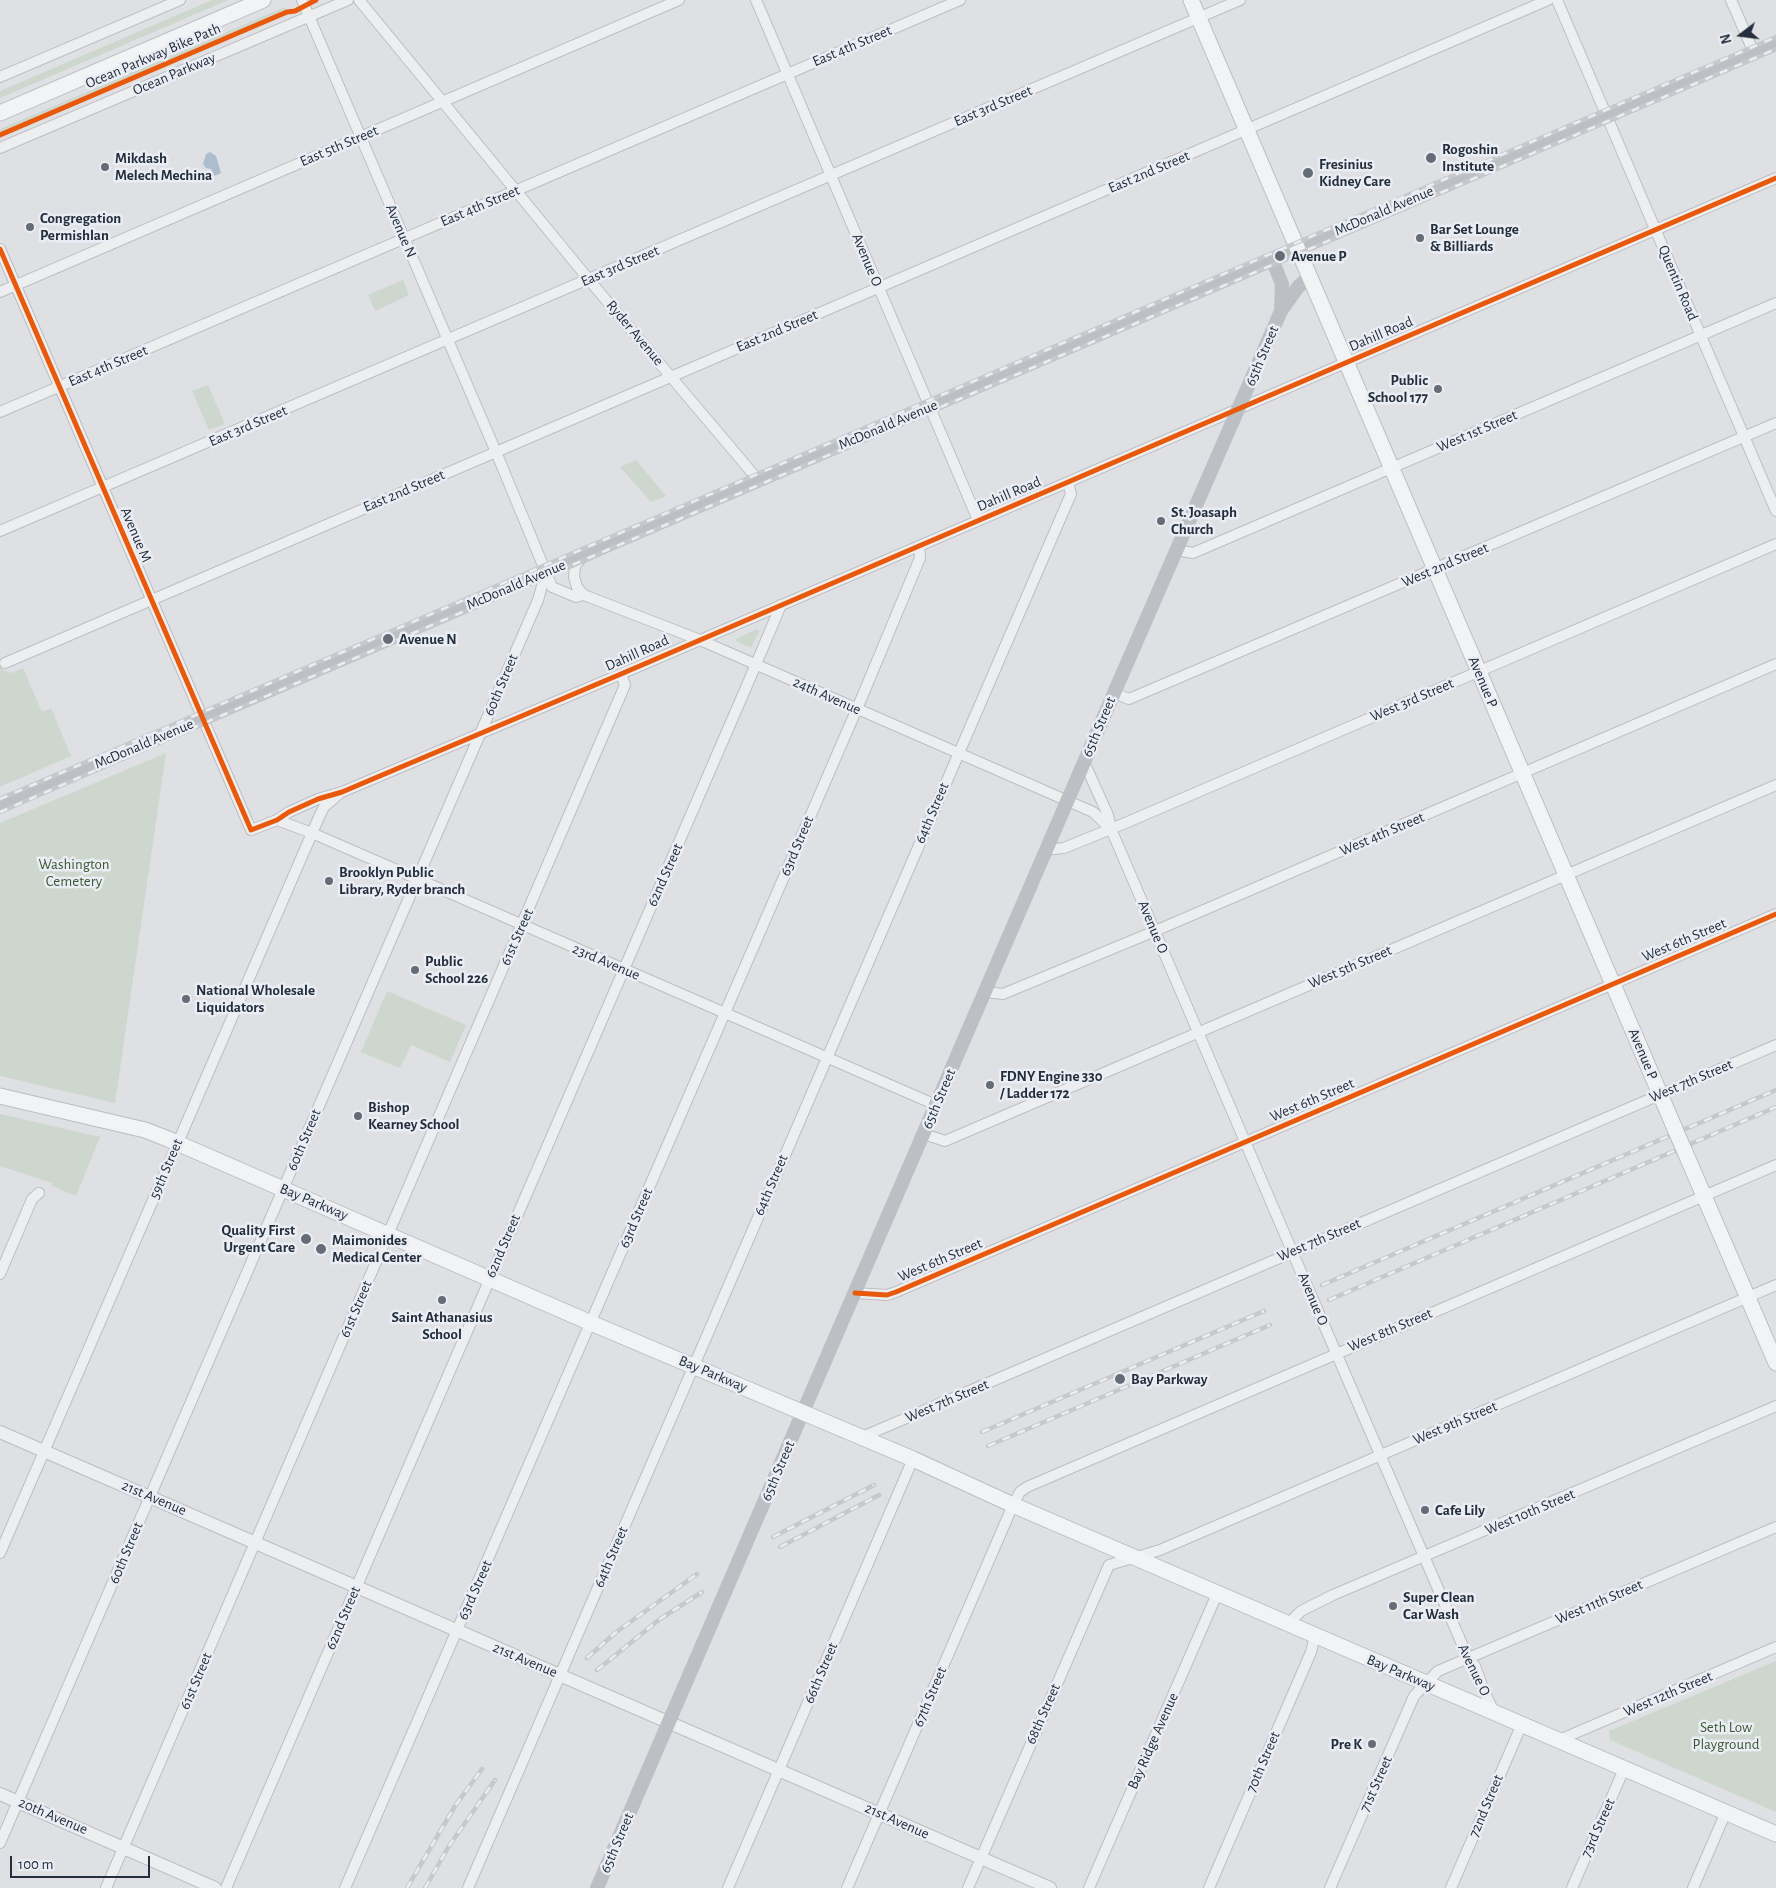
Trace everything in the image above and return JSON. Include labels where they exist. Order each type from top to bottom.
[{"type":"main road","points":[[0,113],[263,0]]},
{"type":"main road","name":"Avenue P","points":[[1191,0],[1776,1363]]},
{"type":"main road","name":"McDonald Avenue","points":[[0,806],[1776,44]]},
{"type":"main road","name":"65th Street","points":[[1272,260],[1282,284],[1281,311]]},
{"type":"main road","name":"65th Street","points":[[597,1888],[1281,311],[1298,287],[1310,276]]},
{"type":"main road","name":"Bay Parkway","points":[[0,1096],[145,1130],[178,1143],[591,1323],[913,1458],[1013,1505],[1134,1558],[1776,1834]]},
{"type":"street","points":[[0,77],[180,0]]},
{"type":"street","name":"Avenue N","points":[[302,0],[546,572]]},
{"type":"street","name":"Ocean Parkway","points":[[0,148],[348,0]]},
{"type":"street","name":"Ryder Avenue","points":[[359,0],[589,279],[759,480]]},
{"type":"street","name":"East 5th Street","points":[[0,292],[678,0]]},
{"type":"street","name":"Avenue O","points":[[756,0],[978,520]]},
{"type":"street","name":"East 4th Street","points":[[0,412],[960,0]]},
{"type":"street","name":"East 3rd Street","points":[[0,531],[1240,0]]},
{"type":"street","name":"East 2nd Street","points":[[5,663],[1548,0]]},
{"type":"street","name":"Quentin Road","points":[[1557,0],[1776,511]]},
{"type":"street","points":[[1731,0],[1754,53]]},
{"type":"street","name":"Dahill Road","points":[[251,830],[277,820],[289,812],[318,799],[342,792],[621,674],[1776,178]]},
{"type":"street","name":"Avenue M","points":[[0,249],[251,830]]},
{"type":"street","name":"West 1st Street","points":[[1177,550],[1193,552],[1776,303]]},
{"type":"street","name":"West 2nd Street","points":[[1114,693],[1129,699],[1776,423]]},
{"type":"street","name":"64th Street","points":[[468,1888],[1070,494],[1068,482]]},
{"type":"street","name":"West 3rd Street","points":[[1046,850],[1064,848],[1111,829],[1776,544]]},
{"type":"street","name":"63rd Street","points":[[345,1888],[857,709],[920,558],[919,546]]},
{"type":"street","points":[[582,557],[575,566],[574,577],[577,587],[584,595]]},
{"type":"street","name":"24th Avenue","points":[[546,572],[552,587],[576,597],[584,595],[700,640],[1068,801]]},
{"type":"street","name":"60th Street","points":[[0,1843],[538,600],[546,572]]},
{"type":"street","name":"62nd Street","points":[[226,1888],[756,665],[780,605]]},
{"type":"street","name":"West 4th Street","points":[[985,992],[1003,994],[1155,931],[1776,664]]},
{"type":"street","name":"61st Street","points":[[106,1888],[625,686],[621,674]]},
{"type":"street","name":"Avenue O","points":[[1084,762],[1108,815],[1111,829],[1198,1033],[1424,1558],[1468,1658],[1475,1666],[1494,1712]]},
{"type":"street","name":"West 5th Street","points":[[924,1134],[945,1141],[1776,785]]},
{"type":"street","name":"59th Street","points":[[0,1553],[312,833],[324,807],[342,792]]},
{"type":"street","name":"Avenue O","points":[[1068,801],[1093,812],[1111,829]]},
{"type":"street","name":"23rd Avenue","points":[[277,820],[312,833],[936,1105]]},
{"type":"street","name":"West 6th Street","points":[[855,1293],[887,1295],[896,1292],[1776,914]]},
{"type":"street","name":"West 7th Street","points":[[862,1437],[1776,1045]]},
{"type":"street","name":"West 8th Street","points":[[1013,1505],[1020,1492],[1027,1487],[1776,1165]]},
{"type":"street","points":[[0,1274],[32,1199],[38,1193]]},
{"type":"street","name":"West 9th Street","points":[[1134,1558],[1160,1550],[1776,1285]]},
{"type":"street","name":"West 10th Street","points":[[1288,1624],[1301,1612],[1317,1603],[1776,1406]]},
{"type":"street","name":"21st Avenue","points":[[0,1432],[1050,1888]]},
{"type":"street","name":"66th Street","points":[[728,1888],[913,1458]]},
{"type":"street","name":"67th Street","points":[[847,1888],[1013,1505]]},
{"type":"street","name":"West 11th Street","points":[[1426,1683],[1438,1671],[1776,1527]]},
{"type":"street","name":"68th Street","points":[[968,1888],[1109,1565],[1134,1558]]},
{"type":"street","name":"Bay Ridge Avenue","points":[[1088,1888],[1217,1594]]},
{"type":"street","name":"70th Street","points":[[1209,1888],[1311,1652],[1315,1636]]},
{"type":"street","name":"West 12th Street","points":[[1559,1740],[1776,1647]]},
{"type":"street","name":"71st Street","points":[[1330,1888],[1414,1696],[1426,1683]]},
{"type":"street","name":"72nd Street","points":[[1451,1888],[1522,1724]]},
{"type":"street","name":"73rd Street","points":[[1572,1888],[1624,1769]]},
{"type":"street","name":"20th Avenue","points":[[0,1794],[215,1888]]},
{"type":"street","points":[[1693,1888],[1726,1812]]},
{"type":"green space","points":[[212,0],[228,0],[0,98],[0,91]]},
{"type":"green space","points":[[285,7],[287,10],[0,134],[0,129]]},
{"type":"green space","points":[[403,280],[409,295],[375,311],[368,295]]},
{"type":"green space","points":[[208,385],[225,424],[209,430],[192,391]]},
{"type":"green space","points":[[636,460],[667,496],[651,502],[620,467]]},
{"type":"green space","points":[[757,629],[759,632],[751,648],[736,641],[736,639]]},
{"type":"green space","points":[[0,662],[3,670],[11,673],[23,668],[42,712],[51,708],[71,756],[0,787]]},
{"type":"green space","name":"Washington Cemetery","points":[[166,753],[115,1103],[0,1076],[0,823]]},
{"type":"green space","points":[[387,991],[466,1025],[450,1062],[411,1045],[400,1068],[361,1052]]},
{"type":"green space","points":[[0,1114],[100,1137],[76,1196],[52,1186],[52,1183],[0,1166]]},
{"type":"green space","name":"Seth Low Playground","points":[[1776,1661],[1776,1812],[1610,1740],[1609,1731]]},
{"type":"water","points":[[210,152],[216,156],[221,173],[214,176],[211,169],[206,168],[203,164],[206,154]]},
{"type":"railway","points":[[0,799],[1776,37]]},
{"type":"railway","points":[[0,812],[1776,49]]},
{"type":"railway","points":[[1322,1285],[1776,1090]]},
{"type":"railway","points":[[1329,1300],[1776,1107]]},
{"type":"railway","points":[[982,1432],[1264,1311]]},
{"type":"railway","points":[[988,1446],[1270,1325]]},
{"type":"railway","points":[[773,1537],[874,1485]]},
{"type":"railway","points":[[780,1547],[879,1495]]},
{"type":"railway","points":[[587,1658],[615,1633],[697,1574]]},
{"type":"railway","points":[[597,1670],[660,1619],[702,1592]]},
{"type":"railway","points":[[407,1888],[455,1806],[482,1769]]},
{"type":"railway","points":[[425,1888],[449,1846],[495,1780]]},
{"type":"cycle path","name":"Ocean Parkway Bike Path","points":[[0,135],[287,12],[295,11],[316,0]]},
{"type":"cycle path","points":[[0,249],[251,830],[277,820],[289,812],[318,799],[342,792],[621,674],[1776,178]]},
{"type":"cycle path","points":[[855,1293],[887,1295],[896,1292],[1776,914]]},
{"type":"place","name":"Rogoshin Institute","points":[[1431,158]]},
{"type":"place","name":"Mikdash Melech Mechina","points":[[105,167]]},
{"type":"place","name":"Fresinius Kidney Care","points":[[1308,173]]},
{"type":"place","name":"Congregation Permishlan","points":[[30,227]]},
{"type":"place","name":"Bar Set Lounge & Billiards","points":[[1420,238]]},
{"type":"place","name":"Avenue P","points":[[1280,256]]},
{"type":"place","name":"Public School 177","points":[[1438,389]]},
{"type":"place","name":"St. Joasaph Church","points":[[1161,521]]},
{"type":"place","name":"Avenue N","points":[[388,639]]},
{"type":"place","name":"Brooklyn Public Library, Ryder branch","points":[[329,881]]},
{"type":"place","name":"Public School 226","points":[[415,970]]},
{"type":"place","name":"National Wholesale Liquidators","points":[[186,999]]},
{"type":"place","name":"FDNY Engine 330 / Ladder 172","points":[[990,1085]]},
{"type":"place","name":"Bishop Kearney School","points":[[358,1116]]},
{"type":"place","name":"Quality First Urgent Care","points":[[306,1239]]},
{"type":"place","name":"Maimonides Medical Center","points":[[321,1249]]},
{"type":"place","name":"Saint Athanasius School","points":[[442,1300]]},
{"type":"place","name":"Bay Parkway","points":[[1120,1379]]},
{"type":"place","name":"Cafe Lily","points":[[1425,1510]]},
{"type":"place","name":"Super Clean Car Wash","points":[[1393,1606]]},
{"type":"place","name":"Pre K","points":[[1372,1744]]}]
